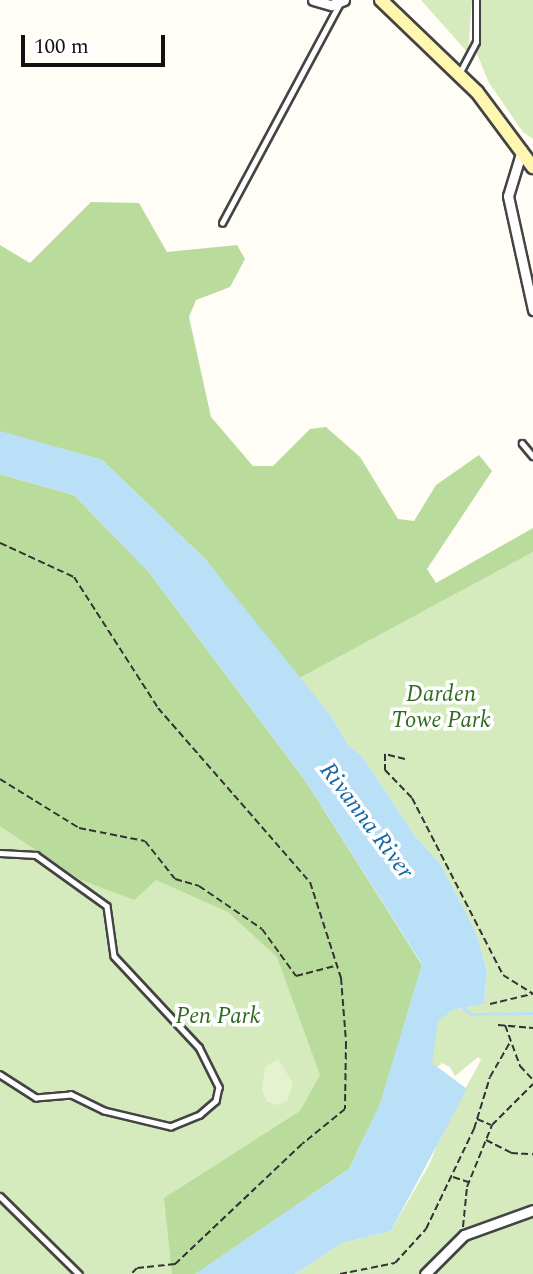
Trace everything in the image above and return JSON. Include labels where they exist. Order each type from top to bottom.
[{"type":"main road","points":[[381,0],[458,74],[522,150],[533,167]]},
{"type":"street","points":[[313,0],[342,2]]},
{"type":"street","points":[[522,150],[508,196],[533,310]]},
{"type":"street","points":[[425,1274],[464,1235],[533,1210]]},
{"type":"lane","points":[[458,74],[476,42],[476,0]]},
{"type":"lane","points":[[222,223],[342,2]]},
{"type":"lane","points":[[522,443],[533,456]]},
{"type":"lane","points":[[0,853],[36,855],[107,906],[114,956],[200,1047],[219,1087],[216,1101],[200,1115],[171,1127],[104,1111],[71,1095],[36,1098],[0,1075]]},
{"type":"lane","points":[[0,1196],[79,1274]]},
{"type":"path","points":[[0,543],[74,577],[158,708],[310,882],[336,966],[346,1042],[345,1109],[202,1234],[175,1264],[137,1268],[131,1274]]},
{"type":"path","points":[[405,759],[385,754],[385,770],[412,798],[503,975],[533,994]]},
{"type":"path","points":[[0,779],[79,828],[145,841],[175,879],[199,886],[262,929],[296,976],[336,966]]},
{"type":"path","points":[[490,1004],[533,994]]},
{"type":"path","points":[[498,1025],[533,1028]]},
{"type":"path","points":[[505,1025],[510,1043],[533,1080]]},
{"type":"path","points":[[340,1274],[405,1257],[436,1212],[477,1119],[490,1077],[510,1043]]},
{"type":"path","points":[[464,1235],[463,1201],[485,1140],[492,1125],[533,1084]]},
{"type":"path","points":[[477,1119],[492,1125]]},
{"type":"path","points":[[485,1140],[511,1153],[533,1154]]},
{"type":"path","points":[[453,1177],[468,1183]]},
{"type":"green space","points":[[421,0],[472,0],[468,53]]},
{"type":"green space","points":[[481,0],[533,0],[533,139],[523,132],[489,83],[477,54]]},
{"type":"green space","points":[[91,202],[139,203],[167,252],[237,245],[245,259],[230,287],[196,300],[189,317],[211,417],[253,466],[273,466],[310,429],[326,427],[360,457],[398,519],[414,521],[436,485],[479,455],[492,471],[427,569],[436,583],[533,528],[533,552],[298,679],[205,559],[102,460],[0,432],[0,245],[30,263]]},
{"type":"green space","points":[[0,474],[74,495],[149,572],[305,780],[422,965],[380,1104],[349,1169],[195,1274],[172,1274],[164,1198],[300,1111],[320,1075],[277,957],[228,912],[156,880],[134,900],[81,880],[0,826]]},
{"type":"green space","name":"Pen Park","points":[[0,475],[452,1010],[484,1004],[487,971],[476,932],[440,863],[415,836],[362,756],[348,745],[331,716],[298,679],[533,552],[533,1274],[295,1274],[342,1243],[391,1231],[430,1163],[443,1129],[481,1060],[478,1057],[455,1076],[450,1067],[442,1063],[435,1069],[432,1063],[239,1274],[0,1274]]},
{"type":"green space","points":[[278,1059],[293,1083],[287,1101],[277,1105],[267,1102],[262,1090],[265,1067]]},
{"type":"water","name":"Rivanna River","points":[[0,431],[102,460],[205,559],[331,716],[348,745],[362,756],[415,836],[440,863],[476,932],[487,971],[484,1004],[452,1010],[438,1022],[432,1063],[467,1089],[391,1231],[342,1243],[295,1274],[195,1274],[349,1169],[380,1104],[422,964],[305,780],[149,572],[74,495],[0,474]]},
{"type":"waterway","points":[[462,1006],[471,1014],[533,1013]]},
{"type":"park label","name":"Darden Towe Park","points":[[441,708]]}]
